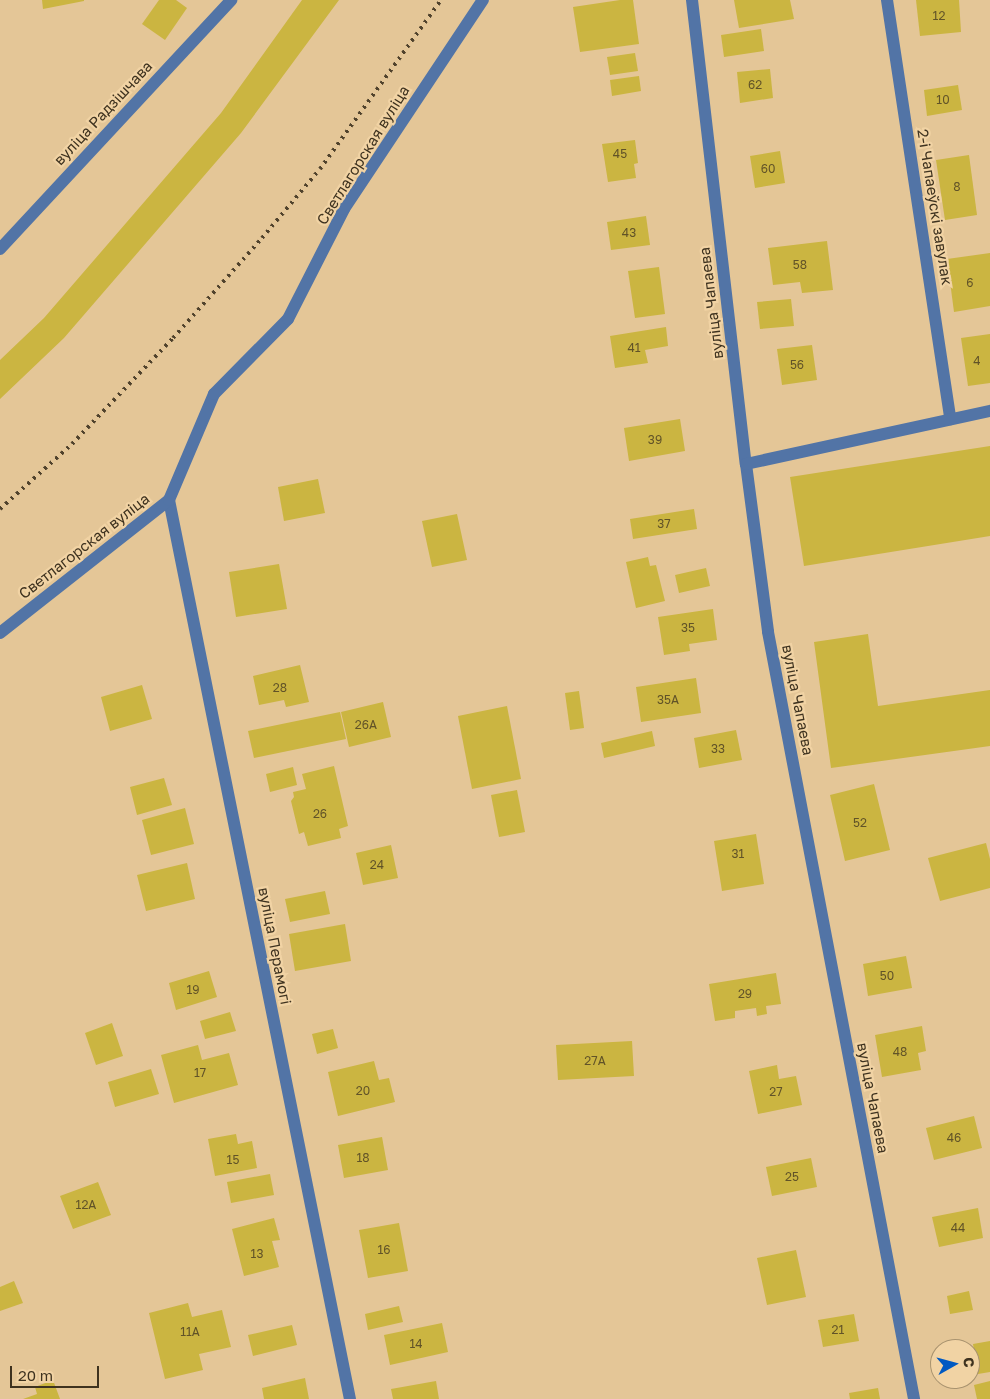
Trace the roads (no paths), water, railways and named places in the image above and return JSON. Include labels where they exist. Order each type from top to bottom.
[{"type":"street","name":"вуліца Радзішчава","points":[[0,249],[230,0]]},
{"type":"street","name":"Светлагорская вуліца","points":[[0,633],[169,500],[214,394],[288,319],[344,209],[484,0]]},
{"type":"street","name":"вуліца Чапаева","points":[[692,0],[746,464],[768,632],[914,1399]]},
{"type":"street","name":"2-і Чапаеўскі завулак","points":[[887,0],[950,419]]},
{"type":"street","points":[[746,464],[990,411]]},
{"type":"street","name":"вуліца Перамогі","points":[[169,500],[350,1399]]},
{"type":"railway","points":[[0,509],[72,444],[173,338],[262,238],[320,169],[441,0]]}]
